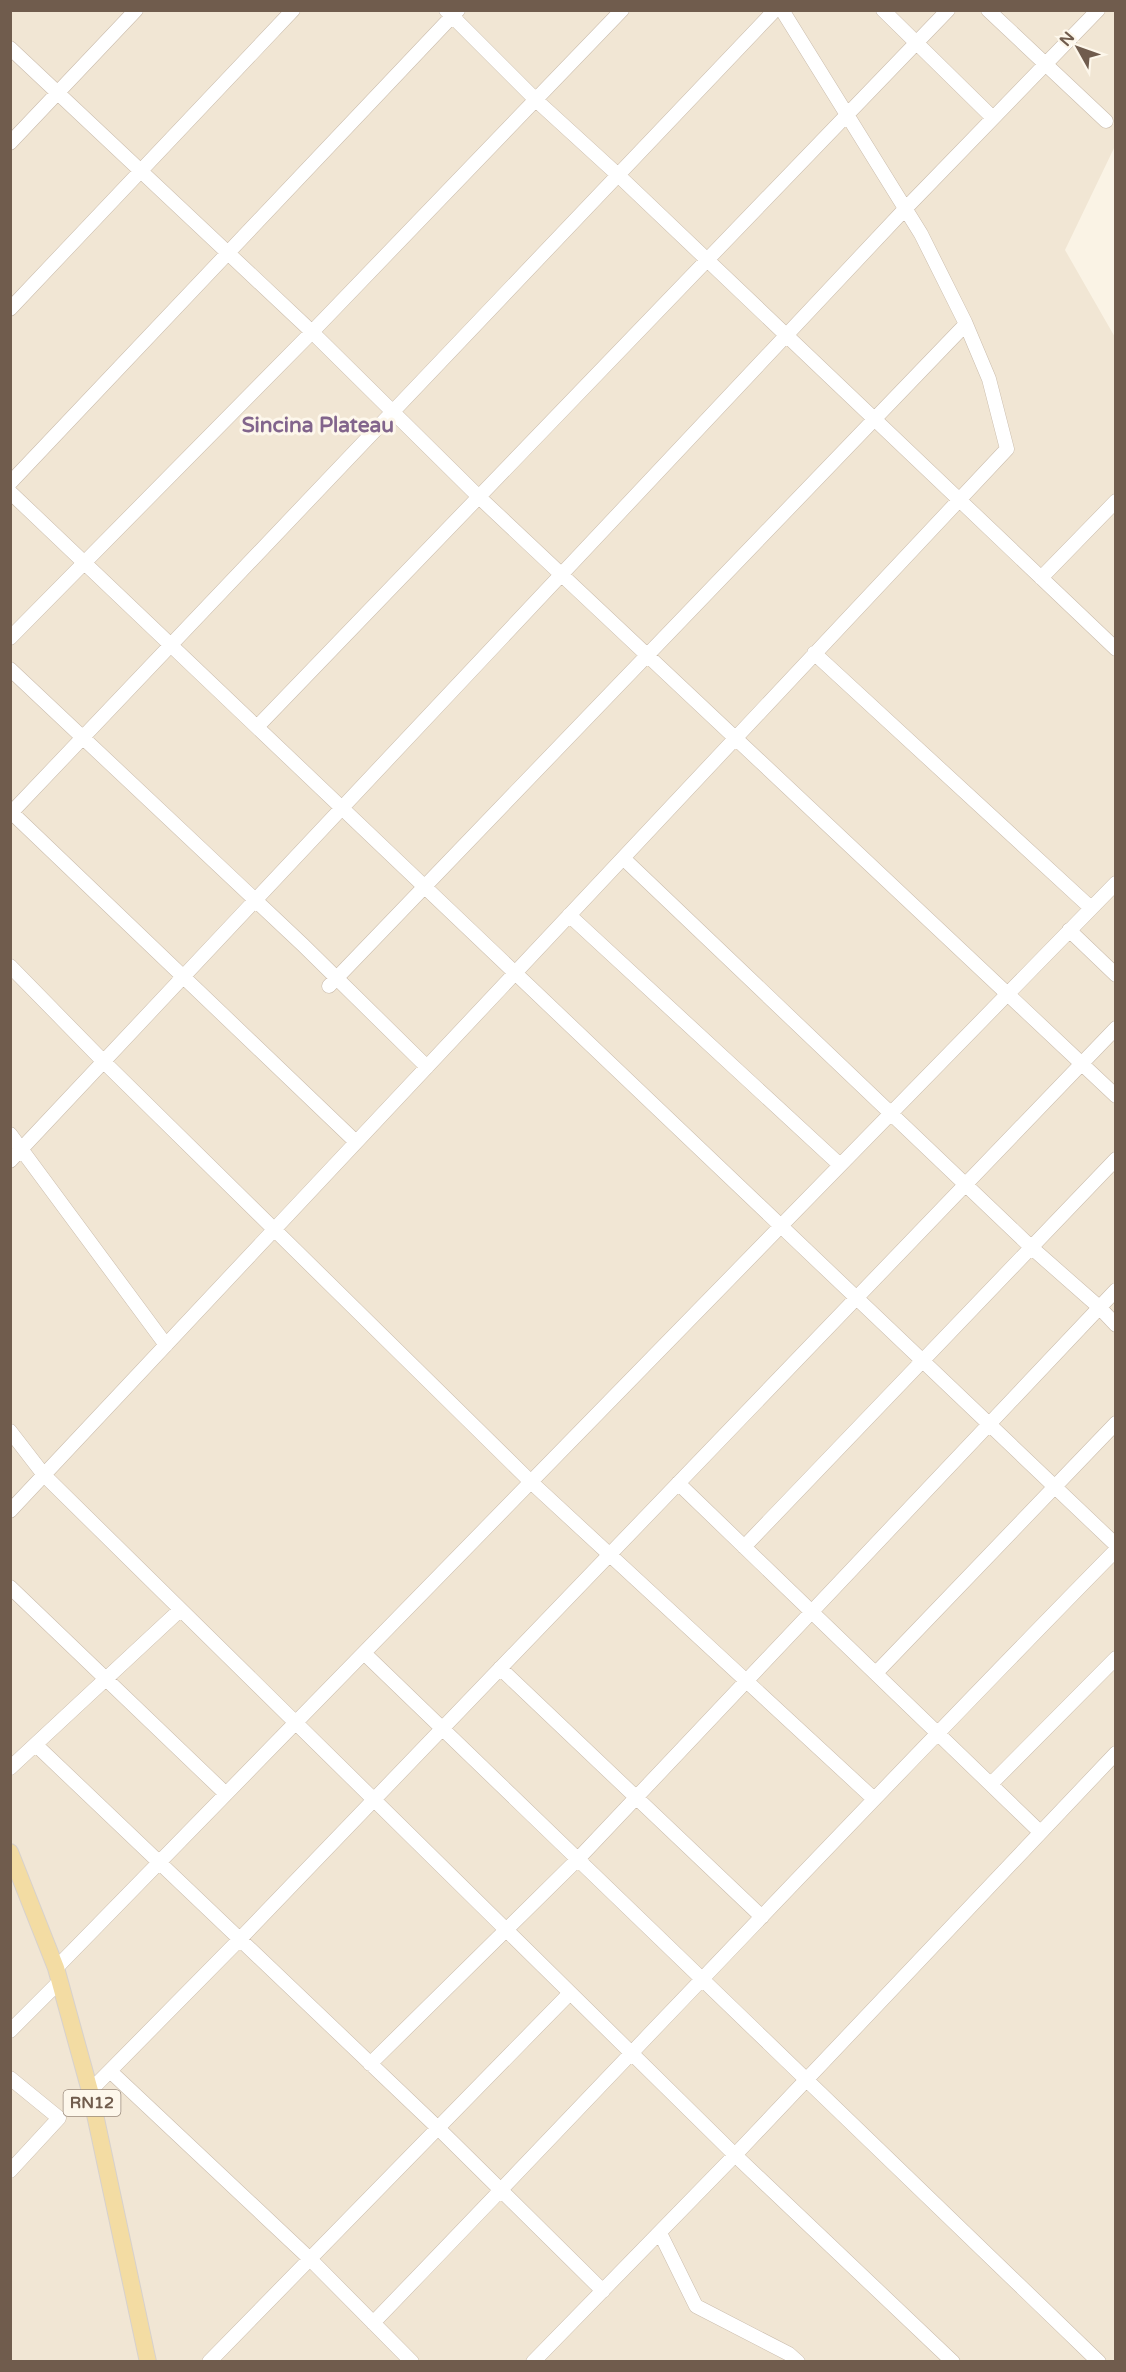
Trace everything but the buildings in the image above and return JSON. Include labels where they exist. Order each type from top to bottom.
[{"type":"main road","name":"RN12","points":[[10,1852],[57,1975],[90,2091],[148,2361]]},
{"type":"street","points":[[10,142],[136,10]]},
{"type":"street","points":[[10,309],[293,10]]},
{"type":"street","points":[[10,638],[312,332],[537,101],[622,10]]},
{"type":"street","points":[[356,1142],[11,812],[774,10]]},
{"type":"street","points":[[10,1511],[1007,449],[989,379],[921,234],[783,10]]},
{"type":"street","points":[[883,10],[993,118]]},
{"type":"street","points":[[257,727],[948,10]]},
{"type":"street","points":[[988,10],[1106,121]]},
{"type":"street","points":[[10,1161],[905,209],[1098,10]]},
{"type":"street","points":[[10,483],[228,254],[452,13],[537,101],[618,175],[1041,578],[1112,639]]},
{"type":"street","points":[[10,48],[312,332],[479,497],[1116,1096]]},
{"type":"street","points":[[332,982],[965,325]]},
{"type":"street","points":[[10,492],[1116,1548],[373,2323]]},
{"type":"street","points":[[1041,578],[1116,501]]},
{"type":"street","points":[[814,653],[1091,908]]},
{"type":"street","points":[[10,669],[254,902],[303,945],[332,982],[427,1067]]},
{"type":"street","points":[[623,858],[892,1112],[1032,1248],[1116,1325]]},
{"type":"street","points":[[10,2031],[57,1975],[159,1863],[1116,883]]},
{"type":"street","points":[[569,915],[840,1165]]},
{"type":"street","points":[[1069,930],[1116,975]]},
{"type":"street","points":[[10,966],[273,1230],[531,1482],[874,1799]]},
{"type":"street","points":[[90,2091],[239,1940],[1116,1028]]},
{"type":"street","points":[[10,1134],[166,1345]]},
{"type":"street","points":[[744,1546],[1116,1159]]},
{"type":"street","points":[[370,2064],[578,1859],[1116,1290]]},
{"type":"street","points":[[876,1673],[1116,1423]]},
{"type":"street","points":[[10,1431],[44,1475],[180,1610],[735,2156],[953,2361]]},
{"type":"street","points":[[678,1484],[1040,1832]]},
{"type":"street","points":[[10,1587],[226,1794]]},
{"type":"street","points":[[10,1768],[180,1610]]},
{"type":"street","points":[[364,1653],[1099,2361]]},
{"type":"street","points":[[991,1784],[1116,1659]]},
{"type":"street","points":[[500,1668],[762,1917]]},
{"type":"street","points":[[36,1744],[438,2128],[603,2291]]},
{"type":"street","points":[[533,2361],[735,2156],[1116,1753]]},
{"type":"street","points":[[209,2361],[570,1993]]},
{"type":"street","points":[[110,2071],[310,2259],[412,2361]]},
{"type":"street","points":[[10,2078],[59,2118],[10,2171]]},
{"type":"street","points":[[660,2233],[696,2306],[789,2354],[798,2361]]},
{"type":"shaded area","points":[[11,11],[1115,11],[1115,146],[1065,250],[1116,339],[1115,2361],[11,2362]]},
{"type":"district","name":"Sincina Plateau","points":[[318,425]]}]
